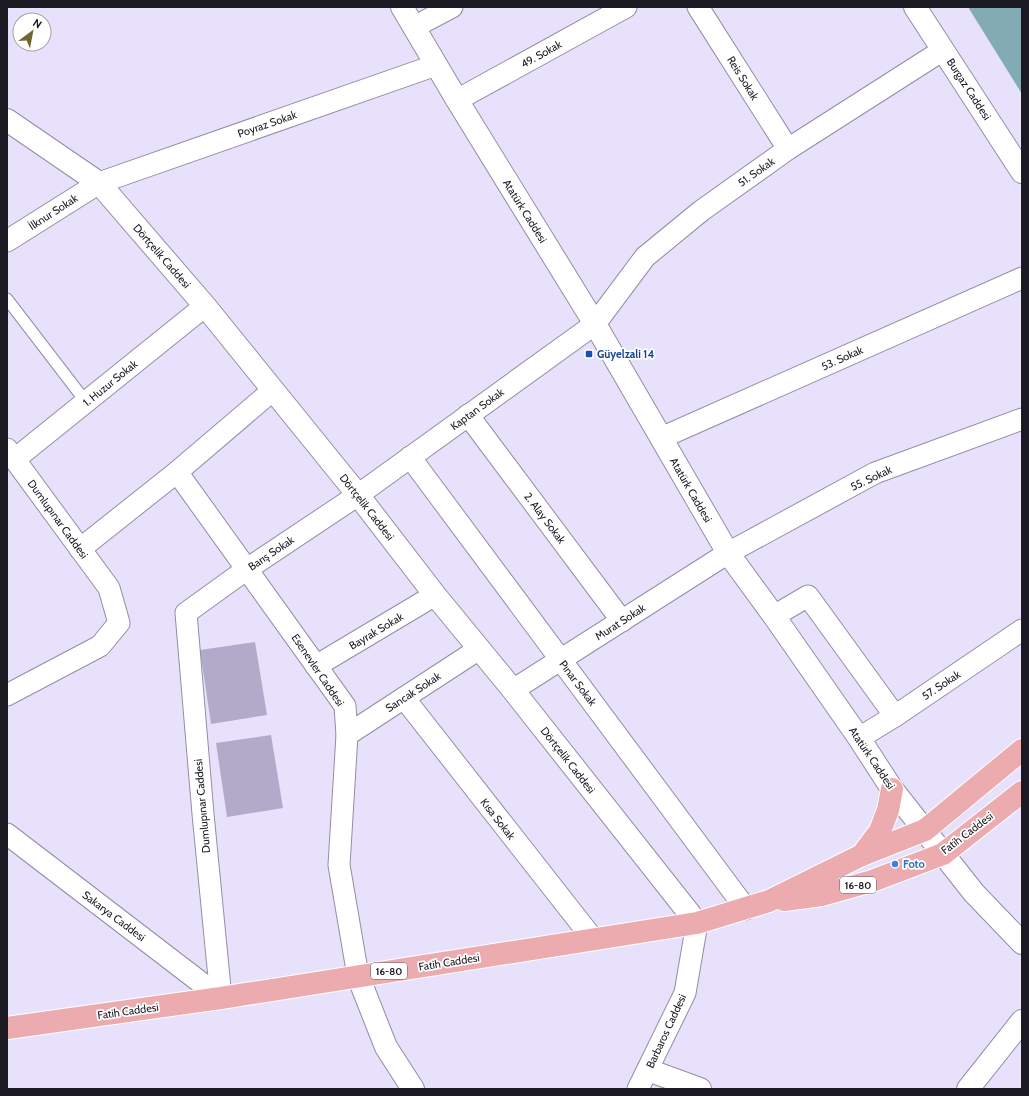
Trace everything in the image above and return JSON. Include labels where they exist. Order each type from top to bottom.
[{"type":"main road","points":[[862,856],[925,830],[1022,750]]},
{"type":"main road","name":"Fatih Caddesi","points":[[7,1028],[221,998],[697,923],[769,901],[862,856],[880,831],[888,810],[892,789]]},
{"type":"main road","name":"Fatih Caddesi","points":[[769,901],[830,893],[872,881],[943,854],[1022,792]]},
{"type":"street","name":"Atatürk Caddesi","points":[[402,7],[456,100],[595,324],[728,553],[859,738],[892,789],[974,893],[1022,943]]},
{"type":"street","points":[[414,27],[452,7]]},
{"type":"street","name":"49. Sokak","points":[[456,100],[626,7]]},
{"type":"street","name":"Reis Sokak","points":[[698,7],[788,149]]},
{"type":"street","name":"Burgaz Caddesi","points":[[915,7],[1022,172]]},
{"type":"street","name":"51. Sokak","points":[[595,324],[645,257],[701,211],[788,149],[943,50]]},
{"type":"street","name":"Poyraz Sokak","points":[[99,183],[436,65]]},
{"type":"street","name":"Dörtçelik Caddesi","points":[[7,120],[99,183],[205,306],[358,495],[435,595],[513,690],[697,923]]},
{"type":"street","name":"İlknur Sokak","points":[[7,241],[99,183]]},
{"type":"street","name":"53. Sokak","points":[[661,438],[1022,278]]},
{"type":"street","name":"1. Huzur Sokak","points":[[11,454],[86,402],[205,306]]},
{"type":"street","name":"Kaptan Sokak","points":[[358,495],[595,324]]},
{"type":"street","points":[[80,549],[177,472],[273,390]]},
{"type":"street","name":"2. Alay Sokak","points":[[468,415],[622,621]]},
{"type":"street","name":"55. Sokak","points":[[728,553],[875,473],[1022,419]]},
{"type":"street","name":"Dumlupınar Caddesi","points":[[7,695],[100,646],[119,623],[109,588],[11,454]]},
{"type":"street","name":"Pınar Sokak","points":[[410,457],[746,908]]},
{"type":"street","name":"Esenevler Caddesi","points":[[177,472],[345,706],[347,735],[339,865],[358,976]]},
{"type":"street","name":"Barış Sokak","points":[[186,613],[247,569],[358,495]]},
{"type":"street","name":"Murat Sokak","points":[[513,690],[728,553]]},
{"type":"street","name":"Bayrak Sokak","points":[[316,666],[435,595]]},
{"type":"street","points":[[774,616],[808,596],[895,716]]},
{"type":"street","name":"Dumlupınar Caddesi","points":[[186,613],[203,814],[221,998]]},
{"type":"street","name":"57. Sokak","points":[[859,738],[895,716],[1022,630]]},
{"type":"street","name":"Sancak Sokak","points":[[347,735],[479,649]]},
{"type":"street","name":"Kısa Sokak","points":[[404,698],[593,939]]},
{"type":"street","name":"Sakarya Caddesi","points":[[7,834],[221,998]]},
{"type":"street","name":"Barbaros Caddesi","points":[[638,1089],[686,993],[697,923]]},
{"type":"street","points":[[358,976],[386,1047],[413,1089]]},
{"type":"street","points":[[968,1089],[1022,1021]]},
{"type":"street","points":[[648,1070],[700,1089]]},
{"type":"lane","points":[[7,299],[86,402]]},
{"type":"shaded area","points":[[968,7],[1022,7],[1022,94]]},
{"type":"building","points":[[255,642],[267,715],[211,724],[200,650]]},
{"type":"building","points":[[271,735],[283,808],[227,817],[216,743]]},
{"type":"place","name":"Güyelzali 14","points":[[589,354]]},
{"type":"place","name":"Foto","points":[[895,864]]}]
